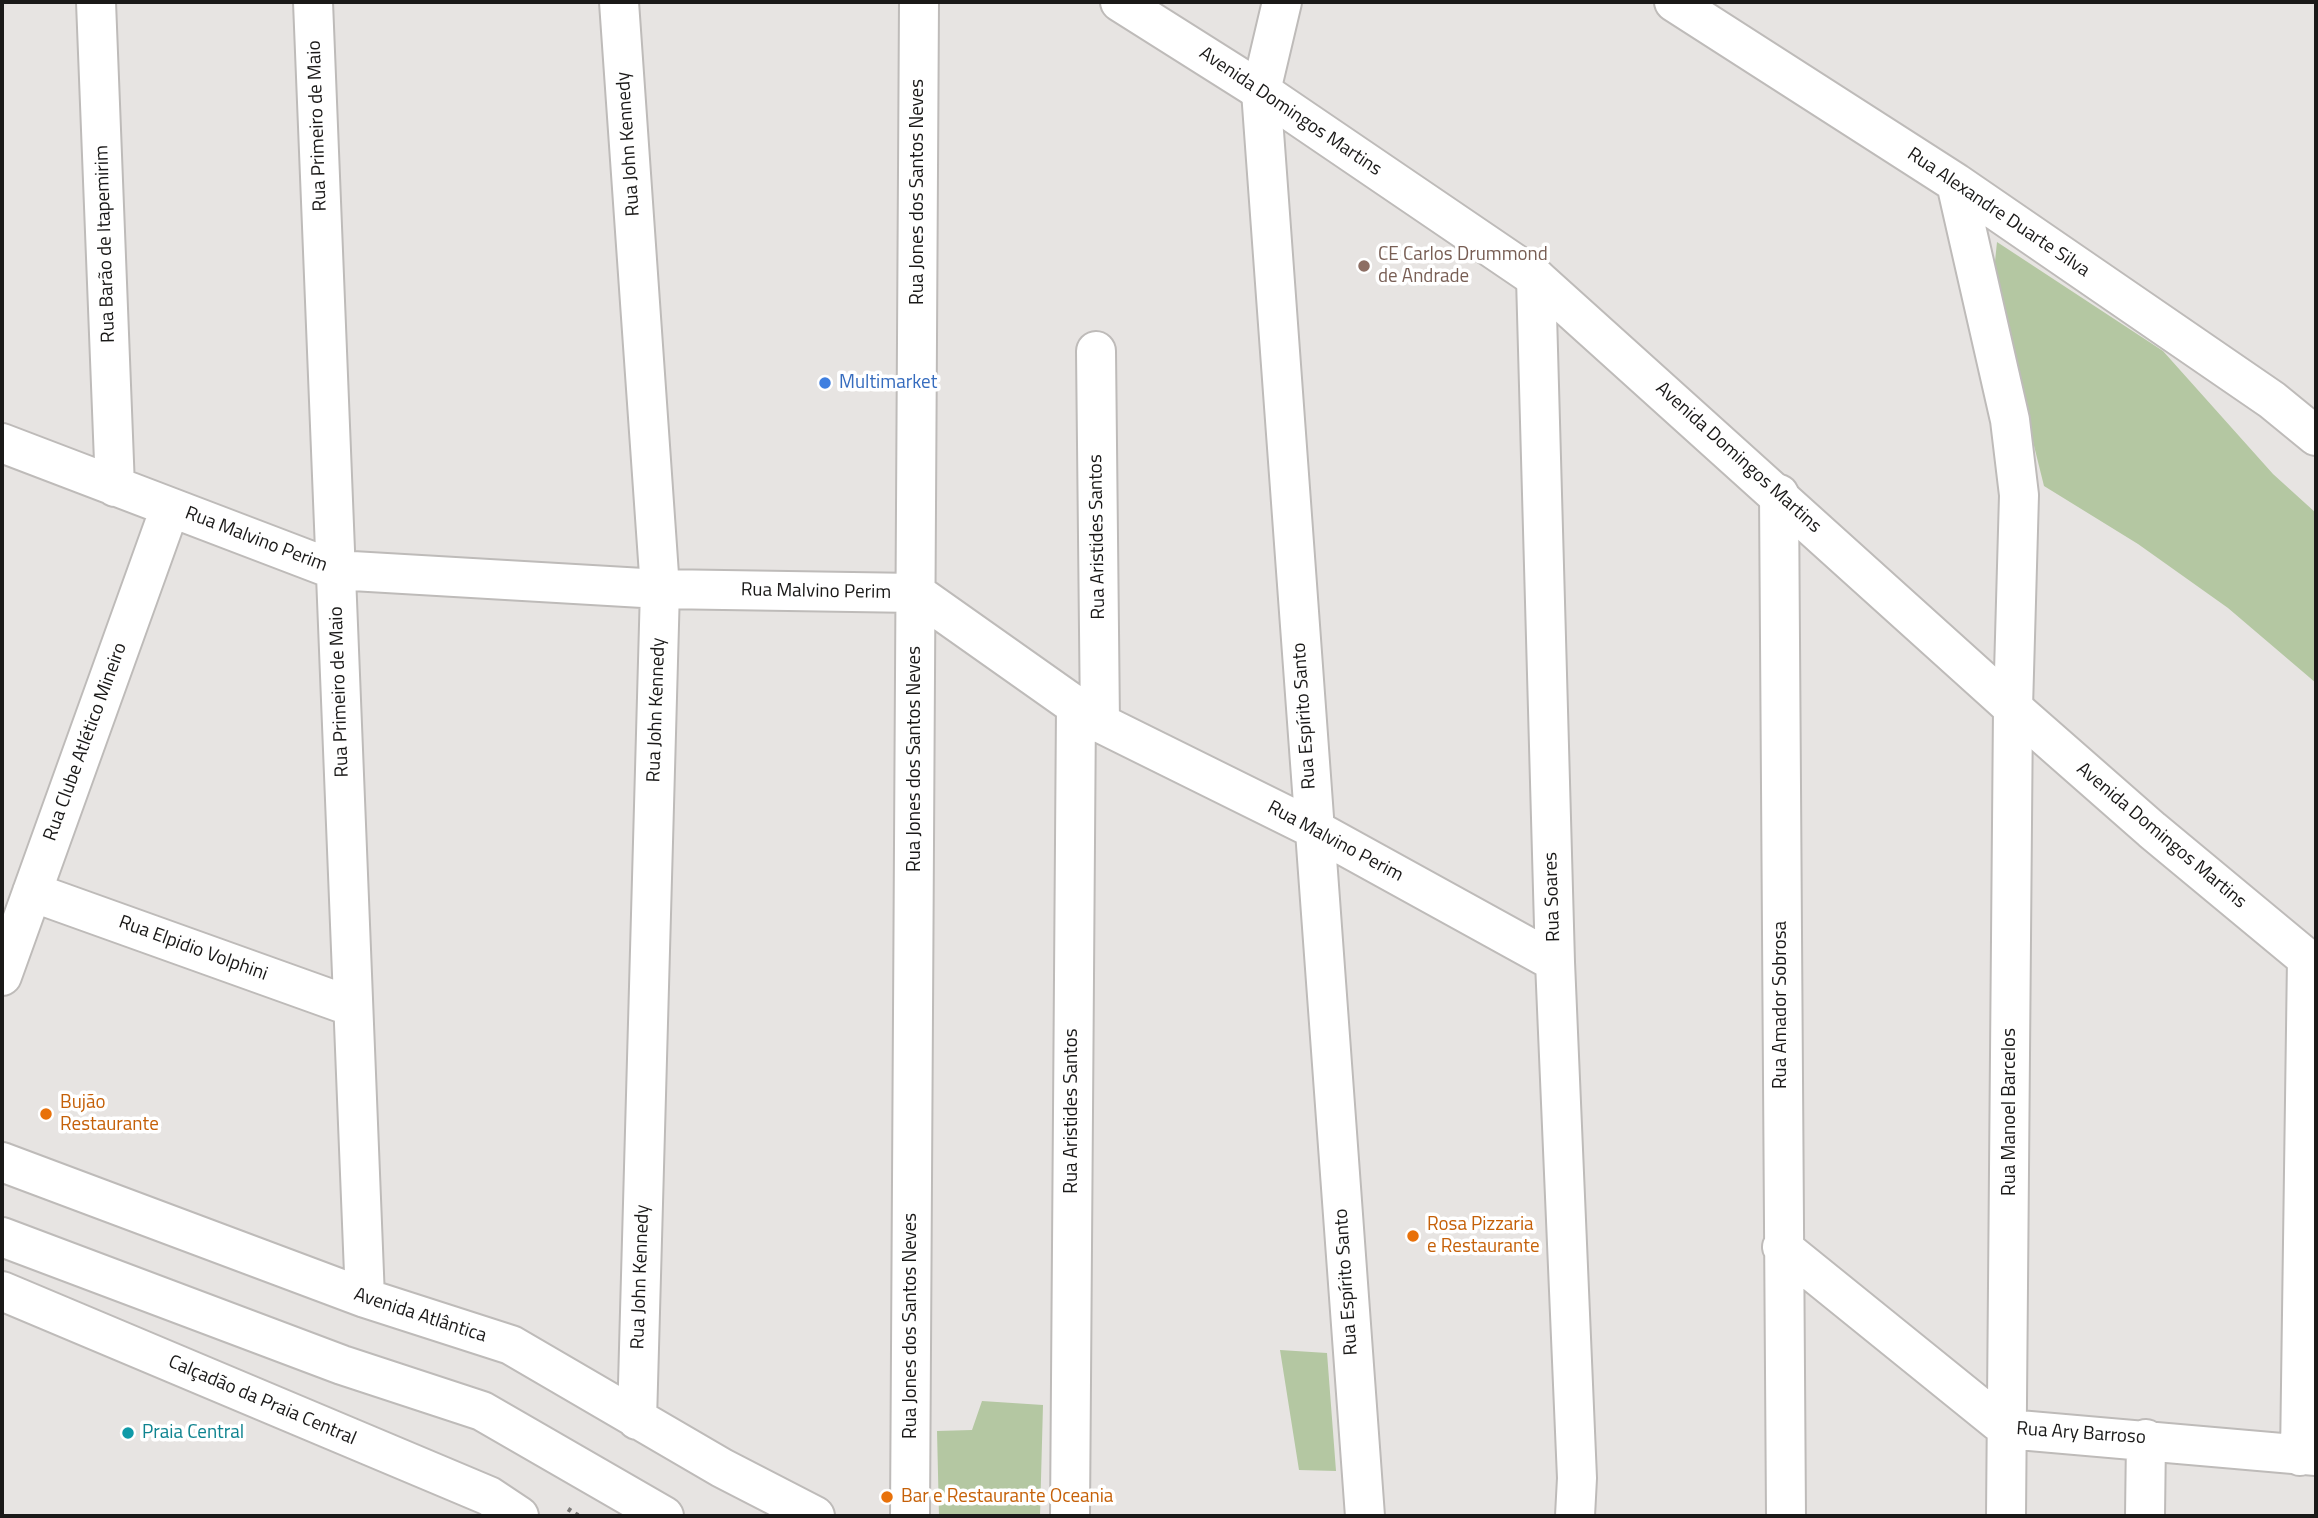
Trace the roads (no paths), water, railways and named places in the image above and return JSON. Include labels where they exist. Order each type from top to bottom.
[{"type":"street","name":"Rua Barão de Itapemirim","points":[[96,2],[115,487]]},
{"type":"street","name":"Rua Primeiro de Maio","points":[[313,2],[365,1298]]},
{"type":"street","name":"Rua John Kennedy","points":[[619,2],[660,589],[637,1419]]},
{"type":"street","name":"Rua Jones dos Santos Neves","points":[[909,1516],[919,2]]},
{"type":"street","name":"Avenida Domingos Martins","points":[[1120,2],[1261,91],[1536,278],[1779,494],[2013,708],[2152,830],[2311,962]]},
{"type":"street","name":"Rua Espírito Santo","points":[[1282,2],[1261,91],[1312,828],[1365,1516]]},
{"type":"street","name":"Rua Alexandre Duarte Silva","points":[[1674,2],[1956,183],[2273,400],[2316,436]]},
{"type":"street","name":"Rua Manoel Barcelos","points":[[1956,183],[2010,420],[2019,495],[2013,708],[2006,1516]]},
{"type":"street","name":"Rua Soares","points":[[1536,278],[1555,962],[1577,1478],[1575,1516]]},
{"type":"street","name":"Rua Aristides Santos","points":[[1070,1516],[1096,351]]},
{"type":"street","name":"Rua Malvino Perim","points":[[2,443],[335,570],[660,589],[916,593],[1088,715],[1312,828],[1555,962]]},
{"type":"street","name":"Rua Amador Sobrosa","points":[[1779,494],[1782,1247],[1786,1516]]},
{"type":"street","name":"Rua Clube Atlético Mineiro","points":[[2,976],[170,508]]},
{"type":"street","name":"Rua Elpidio Volphini","points":[[32,892],[353,1006]]},
{"type":"street","points":[[2308,1456],[2311,962]]},
{"type":"street","name":"Avenida Atlântica","points":[[2,1162],[365,1298],[511,1346],[637,1419],[815,1516]]},
{"type":"street","points":[[2,1237],[342,1365],[482,1410],[664,1516]]},
{"type":"street","name":"Rua Ary Barroso","points":[[1782,1247],[2007,1429],[2146,1439],[2308,1456]]},
{"type":"street","name":"Calçadão da Praia Central","points":[[2,1291],[489,1496],[519,1516]]},
{"type":"street","points":[[2145,1516],[2146,1439]]},
{"type":"place","name":"CE Carlos Drummond de Andrade","points":[[1364,266]]},
{"type":"place","name":"Multimarket","points":[[825,383]]},
{"type":"place","name":"Bujão Restaurante","points":[[46,1114]]},
{"type":"place","name":"Rosa Pizzaria e Restaurante","points":[[1413,1236]]},
{"type":"place","name":"Praia Central","points":[[128,1433]]},
{"type":"place","name":"Bar e Restaurante Oceania","points":[[887,1497]]}]
